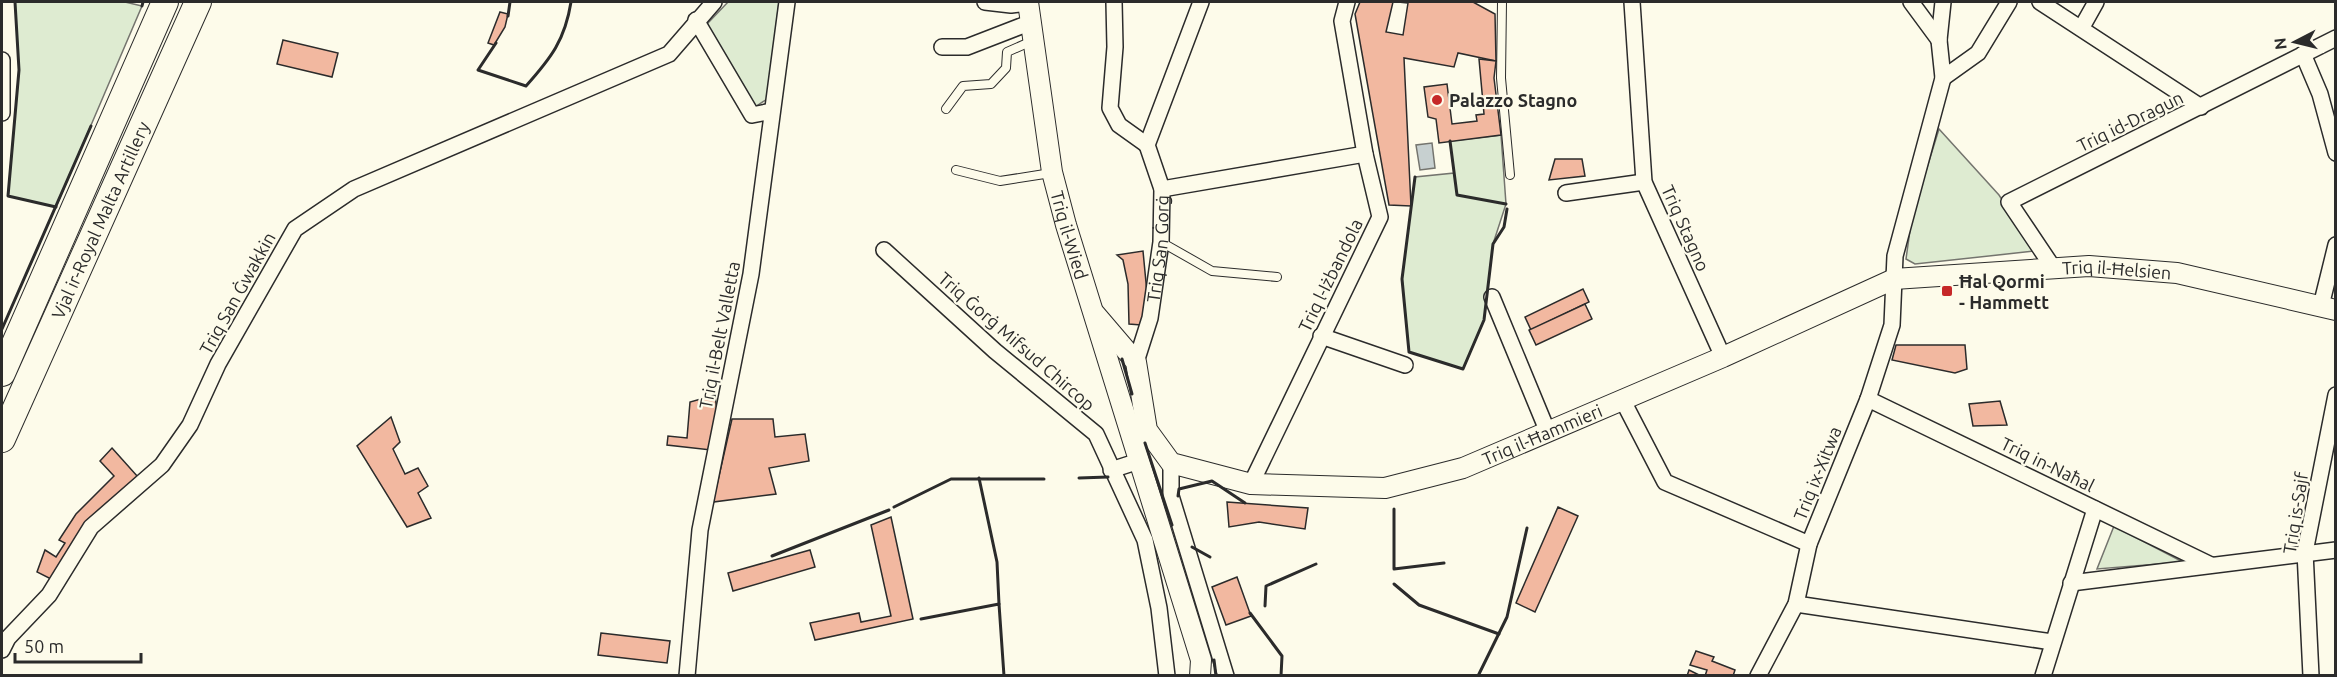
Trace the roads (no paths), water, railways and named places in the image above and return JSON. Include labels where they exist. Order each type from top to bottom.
[{"type":"highway","name":"Vjal ir-Royal Malta Artillery","points":[[2,439],[198,2]]},
{"type":"highway","name":"Vjal ir-Royal Malta Artillery","points":[[2,373],[164,3]]},
{"type":"street","name":"Triq San Ġwakkin","points":[[2,650],[8,638],[49,595],[91,527],[162,465],[190,425],[218,364],[295,229],[354,189],[669,54],[696,20],[714,2]]},
{"type":"street","name":"Triq il-Belt Valletta","points":[[687,675],[700,530],[752,274],[787,2]]},
{"type":"street","points":[[985,2],[1022,3]]},
{"type":"street","points":[[1113,2],[1115,47],[1110,108],[1119,125],[1147,145],[1201,2]]},
{"type":"street","name":"Triq l-Iżbandola","points":[[1251,484],[1380,217],[1365,154],[1342,21],[1347,2]]},
{"type":"street","name":"Triq Stagno","points":[[1632,2],[1644,182],[1723,357]]},
{"type":"street","points":[[1911,2],[1939,40]]},
{"type":"street","points":[[1943,2],[1939,40],[1943,78]]},
{"type":"street","points":[[1943,78],[1978,52],[2009,2]]},
{"type":"street","points":[[2040,2],[2082,27],[2201,107]]},
{"type":"street","points":[[2082,27],[2096,2]]},
{"type":"street","name":"Triq il-Wied","points":[[1022,3],[1031,32],[1053,172],[1066,225],[1201,660],[1200,675]]},
{"type":"street","points":[[696,20],[752,115],[772,111]]},
{"type":"street","points":[[942,47],[967,47],[1031,32]]},
{"type":"street","name":"Triq id-Dragun","points":[[2052,266],[2009,202],[2336,38]]},
{"type":"street","points":[[2303,54],[2320,93],[2336,153]]},
{"type":"street","points":[[2,60],[2,112]]},
{"type":"street","name":"Triq ix-Xitwa","points":[[1758,675],[1796,603],[1809,544],[1868,399],[1892,325],[1895,256],[1943,78]]},
{"type":"street","name":"Triq San Ġorġ","points":[[1147,145],[1162,189],[1161,242],[1150,318],[1136,362],[1147,430],[1171,463]]},
{"type":"street","points":[[1162,189],[1365,154]]},
{"type":"street","points":[[1566,193],[1644,182]]},
{"type":"street","points":[[2328,308],[2336,245]]},
{"type":"street","name":"Triq Ġorġ Mifsud Chircop","points":[[884,250],[994,351],[1096,434],[1111,470]]},
{"type":"street","name":"Triq il-Ħelsien","points":[[1894,279],[2052,266],[2089,266],[2178,273],[2328,308]]},
{"type":"street","name":"Triq il-Ħammieri","points":[[1171,463],[1251,484],[1385,488],[1463,468],[1547,430],[1723,357],[1894,279]]},
{"type":"street","points":[[1492,297],[1547,430]]},
{"type":"street","points":[[1095,314],[1136,362]]},
{"type":"street","points":[[1321,336],[1405,365]]},
{"type":"street","name":"Triq is-Sajf","points":[[2311,675],[2305,552],[2336,395]]},
{"type":"street","points":[[1622,399],[1665,482],[1809,544]]},
{"type":"street","name":"Triq in-Naħal","points":[[1868,399],[2211,565]]},
{"type":"street","points":[[1139,461],[1111,470],[1144,540],[1159,608],[1167,675]]},
{"type":"street","points":[[1171,463],[1171,496],[1226,675]]},
{"type":"street","points":[[2043,675],[2095,509]]},
{"type":"street","points":[[2071,583],[2305,552],[2336,550]]},
{"type":"street","points":[[1796,603],[2052,642]]},
{"type":"lane","points":[[1502,2],[1501,78],[1510,175]]},
{"type":"lane","points":[[946,109],[963,86],[991,84],[1006,68],[1007,52],[1031,32]]},
{"type":"lane","points":[[956,170],[1000,181],[1053,172]]},
{"type":"lane","points":[[1161,242],[1212,271],[1277,277]]},
{"type":"place","name":"Palazzo Stagno","points":[[1437,100]]},
{"type":"place","name":"Ħal Qormi - Hammett","points":[[1947,291]]}]
